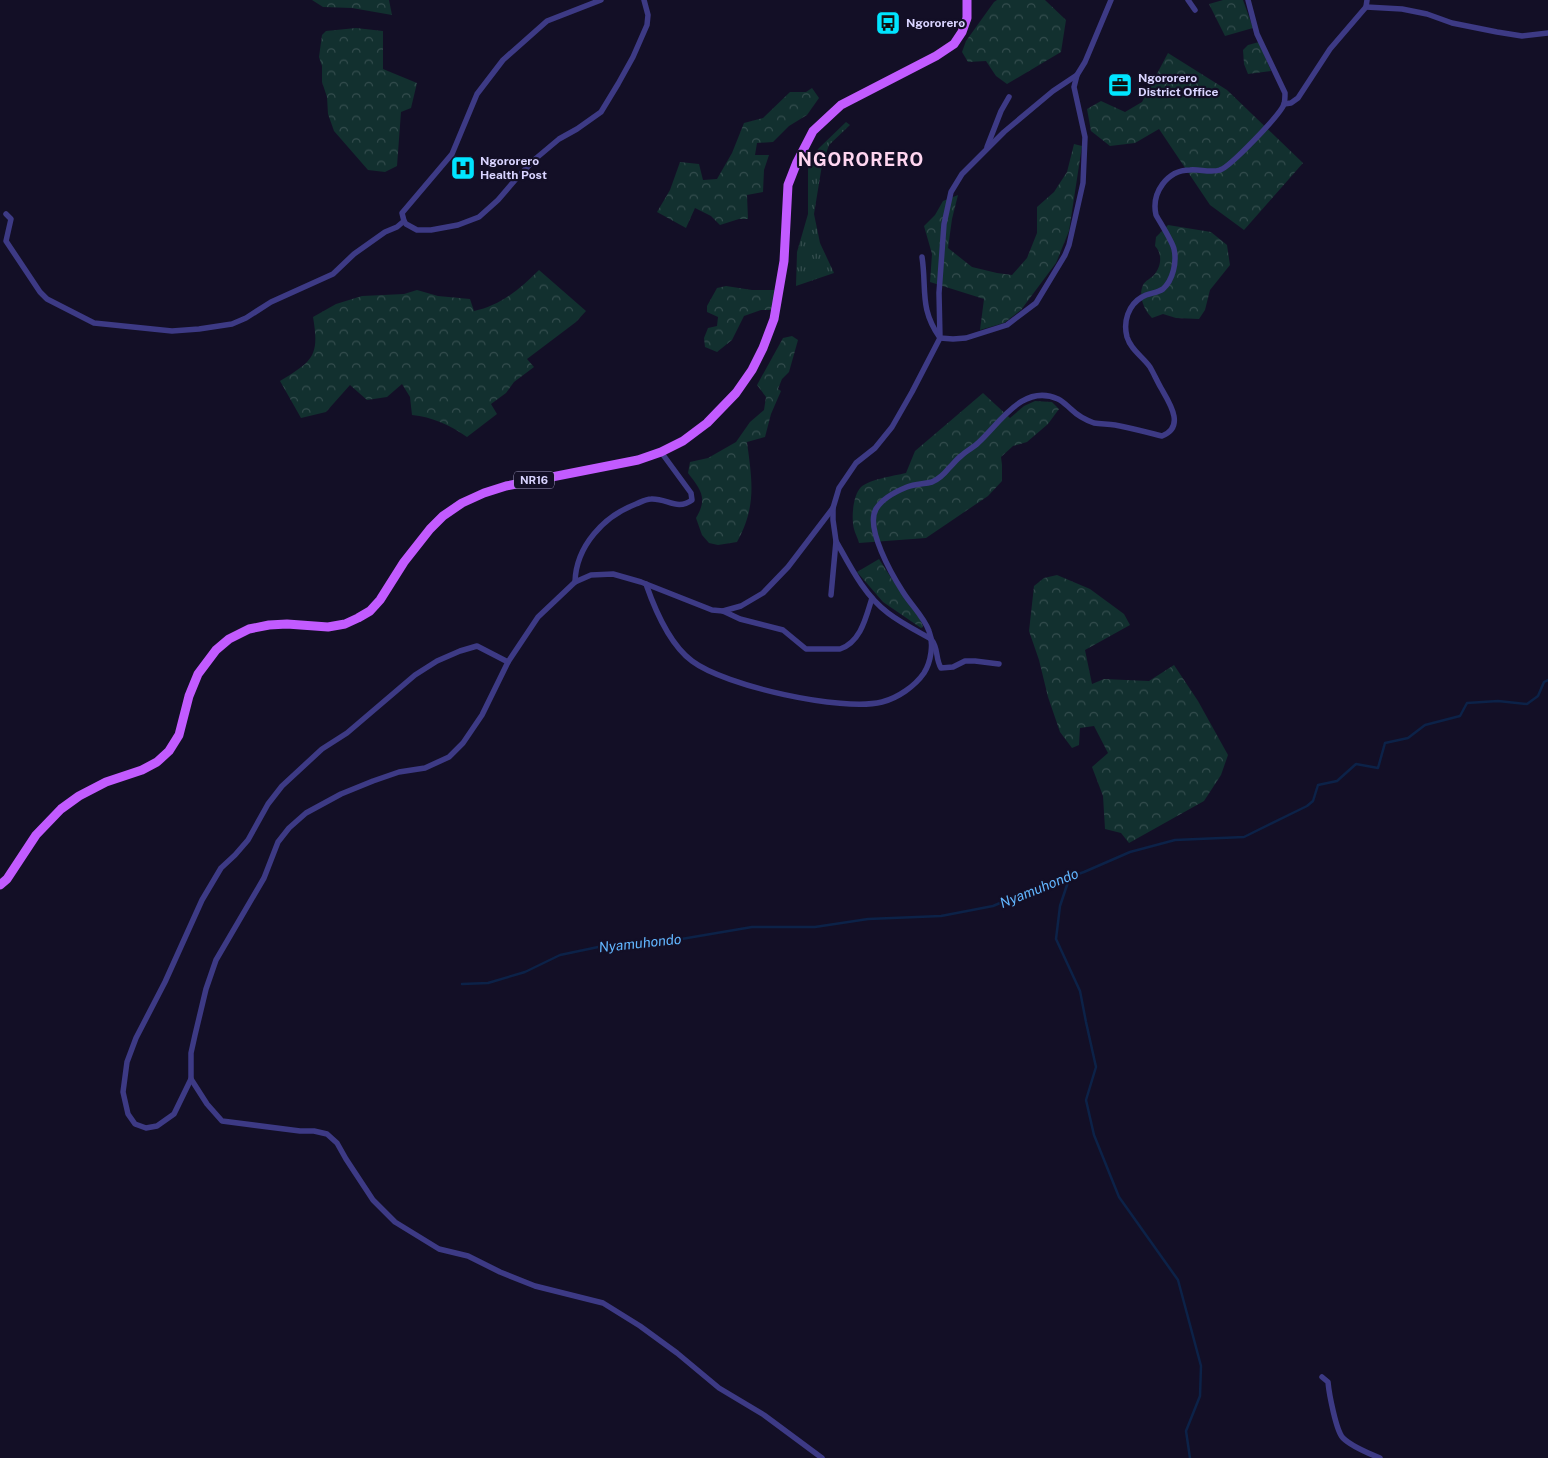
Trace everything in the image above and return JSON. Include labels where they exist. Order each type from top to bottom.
[{"type":"main road","name":"NR16","points":[[0,885],[7,878],[36,835],[61,809],[79,796],[106,782],[142,770],[157,762],[169,750],[179,735],[188,696],[198,674],[216,650],[229,639],[249,629],[269,625],[287,624],[328,627],[344,624],[358,618],[380,600],[404,562],[430,530],[443,516],[462,503],[506,486],[638,460],[661,452],[683,441],[707,423],[736,393],[752,370],[774,319],[784,262],[788,185],[813,131],[841,105],[936,56],[954,44],[962,32],[967,18],[968,0]]},
{"type":"street","points":[[601,0],[547,21],[503,60],[477,94],[452,154],[402,213],[406,224],[417,230],[431,230],[458,225],[479,217],[498,200],[534,160],[559,139],[577,130],[601,112],[633,57],[647,25],[648,15],[644,0]]},
{"type":"street","points":[[831,595],[836,541],[833,508],[839,488],[856,464],[874,448],[892,427],[940,338],[939,293],[944,224],[951,192],[962,174],[1004,132],[1053,91],[1076,75],[1085,62],[1111,0]]},
{"type":"street","points":[[1188,0],[1195,10]]},
{"type":"street","points":[[999,664],[965,661],[952,667],[941,668],[938,664],[936,645],[931,639],[925,624],[902,590],[877,541],[872,521],[876,510],[882,501],[907,487],[933,482],[940,477],[1012,409],[1032,396],[1058,399],[1083,418],[1095,423],[1114,425],[1162,436],[1171,430],[1174,423],[1174,413],[1171,404],[1149,366],[1133,350],[1127,336],[1126,318],[1131,308],[1142,297],[1163,289],[1172,276],[1174,249],[1156,215],[1155,209],[1156,197],[1162,184],[1177,172],[1221,170],[1236,158],[1281,110],[1284,104],[1284,93],[1257,34],[1248,0]]},
{"type":"street","points":[[1284,104],[1291,103],[1298,98],[1330,49],[1366,7],[1367,0]]},
{"type":"street","points":[[1366,7],[1402,8],[1427,14],[1452,24],[1522,36],[1546,32]]},
{"type":"street","points":[[922,257],[927,316],[932,328],[940,338],[953,340],[966,338],[1007,326],[1036,303],[1070,245],[1083,183],[1085,137],[1074,87],[1076,75]]},
{"type":"street","points":[[986,149],[1001,111],[1009,97]]},
{"type":"street","points":[[6,214],[10,219],[6,242],[34,284],[47,299],[94,323],[172,331],[232,324],[246,318],[271,302],[333,274],[354,254],[404,221]]},
{"type":"street","points":[[575,582],[575,569],[586,544],[595,531],[613,516],[628,507],[649,499],[660,499],[678,505],[686,504],[692,500],[691,493],[661,452]]},
{"type":"street","points":[[722,611],[741,606],[763,593],[788,566],[833,508]]},
{"type":"street","points":[[836,541],[856,576],[872,598],[888,613],[931,639]]},
{"type":"street","points":[[508,662],[477,646],[437,661],[415,675],[347,733],[322,749],[282,786],[268,804],[248,840],[221,868],[202,900],[165,982],[136,1038],[127,1062],[123,1092],[128,1114],[135,1124],[146,1128],[157,1126],[174,1114],[191,1079],[191,1053],[206,990],[216,960],[264,878],[278,842],[289,828],[306,813],[340,794],[398,772],[426,768],[449,757],[462,743],[482,715],[508,662],[538,616],[575,582],[591,576],[613,574],[646,584],[712,610],[722,611],[740,619],[783,630],[806,649],[840,649],[845,647],[864,626],[872,598]]},
{"type":"street","points":[[646,584],[661,620],[677,645],[690,659],[717,675],[776,693],[805,699],[861,704],[882,702],[899,695],[914,684],[927,667],[930,657],[931,639]]},
{"type":"street","points":[[191,1079],[207,1104],[222,1121],[327,1134],[337,1143],[373,1200],[395,1222],[439,1249],[468,1256],[500,1272],[536,1286],[603,1303],[640,1326],[677,1353],[719,1388],[764,1415],[822,1458]]},
{"type":"street","points":[[1322,1377],[1328,1382],[1329,1399],[1342,1437],[1366,1452],[1380,1458]]},
{"type":"green space","points":[[312,0],[389,0],[392,15],[352,8],[323,7]]},
{"type":"green space","points":[[997,0],[1045,0],[1066,20],[1061,52],[1007,84],[996,76],[986,61],[968,62],[962,52],[966,41]]},
{"type":"green space","points":[[1223,0],[1243,0],[1253,28],[1225,36],[1209,4]]},
{"type":"green space","points":[[356,28],[383,31],[383,69],[417,83],[411,108],[401,112],[397,166],[385,172],[368,170],[334,131],[328,114],[327,97],[322,82],[322,66],[319,57],[322,35],[326,31]]},
{"type":"green space","points":[[1259,42],[1271,71],[1248,74],[1244,64],[1243,50],[1248,45]]},
{"type":"green space","points":[[1168,53],[1227,90],[1303,163],[1244,230],[1210,205],[1159,129],[1135,143],[1110,146],[1091,131],[1087,109],[1101,101],[1125,112],[1142,102]]},
{"type":"green space","points":[[812,88],[819,98],[807,115],[789,126],[773,142],[757,143],[755,155],[769,155],[764,170],[763,192],[747,195],[748,219],[739,219],[720,225],[711,216],[695,208],[686,228],[657,212],[670,190],[680,162],[699,164],[703,180],[717,179],[732,153],[744,123],[763,118],[790,92],[806,92]]},
{"type":"green space","points":[[846,122],[850,125],[829,145],[822,165],[814,214],[820,243],[834,273],[796,286],[797,252],[808,214],[808,165],[818,149]]},
{"type":"green space","points":[[1074,144],[1082,146],[1069,231],[1056,263],[1021,310],[1004,323],[980,330],[984,299],[930,282],[932,254],[924,226],[935,215],[943,201],[958,195],[948,248],[972,267],[1012,275],[1027,258],[1037,233],[1037,207],[1054,192],[1067,172]]},
{"type":"green space","points":[[1168,225],[1211,232],[1227,245],[1230,265],[1210,290],[1205,310],[1199,319],[1176,318],[1163,314],[1152,318],[1143,303],[1141,294],[1143,285],[1154,275],[1160,264],[1158,249],[1155,246],[1156,237]]},
{"type":"green space","points":[[539,270],[586,311],[576,322],[527,359],[534,367],[514,382],[506,393],[491,404],[497,414],[467,437],[441,422],[412,415],[410,397],[402,384],[387,397],[367,400],[350,385],[326,412],[301,418],[280,381],[300,368],[311,356],[315,341],[313,317],[336,304],[362,296],[404,294],[417,290],[438,296],[470,299],[474,311],[484,309],[501,301]]},
{"type":"green space","points":[[726,286],[752,290],[777,290],[772,310],[761,310],[744,316],[732,340],[717,352],[705,347],[704,338],[708,328],[717,326],[718,317],[707,312],[707,306],[717,288]]},
{"type":"green space","points":[[792,336],[798,340],[789,372],[782,379],[778,389],[781,391],[771,414],[765,437],[747,442],[751,481],[748,517],[737,542],[718,545],[709,543],[702,535],[696,518],[702,505],[702,499],[699,489],[688,473],[690,462],[708,458],[736,442],[750,422],[764,410],[766,397],[757,385],[783,338]]},
{"type":"green space","points":[[983,393],[1010,418],[1024,406],[1035,401],[1052,402],[1059,409],[1048,424],[1027,442],[1013,446],[1001,457],[1002,481],[988,496],[926,538],[859,543],[853,524],[853,513],[854,501],[861,487],[876,480],[906,473],[915,451]]},
{"type":"green space","points":[[879,559],[921,620],[923,627],[921,628],[883,602],[857,572]]},
{"type":"green space","points":[[1057,575],[1090,589],[1124,614],[1130,625],[1085,650],[1092,684],[1104,679],[1149,681],[1174,665],[1198,701],[1228,755],[1221,775],[1204,801],[1129,843],[1121,833],[1105,829],[1103,796],[1092,767],[1108,753],[1094,726],[1080,728],[1079,745],[1072,748],[1060,732],[1029,631],[1034,586],[1044,578]]},
{"type":"waterway","name":"Nyamuhondo","points":[[462,984],[488,983],[525,972],[560,955],[603,946],[652,944],[752,927],[815,927],[868,919],[941,916],[993,906],[1026,892],[1084,872],[1130,852],[1175,840],[1244,837],[1307,806],[1313,801],[1318,785],[1337,781],[1356,764],[1378,768],[1385,743],[1408,738],[1425,725],[1460,716],[1467,703],[1498,701],[1527,704],[1538,696],[1544,682],[1548,680]]},
{"type":"waterway","points":[[1070,876],[1060,906],[1056,939],[1080,991],[1096,1067],[1086,1100],[1094,1135],[1119,1197],[1178,1280],[1201,1366],[1200,1396],[1186,1431],[1190,1458]]},
{"type":"place","name":"Ngororero","points":[[888,23]]},
{"type":"place","name":"Ngororero District Office","points":[[1120,85]]},
{"type":"place","name":"Ngororero Health Post","points":[[463,168]]},
{"type":"district","name":"NGORORERO","points":[[861,160]]}]
